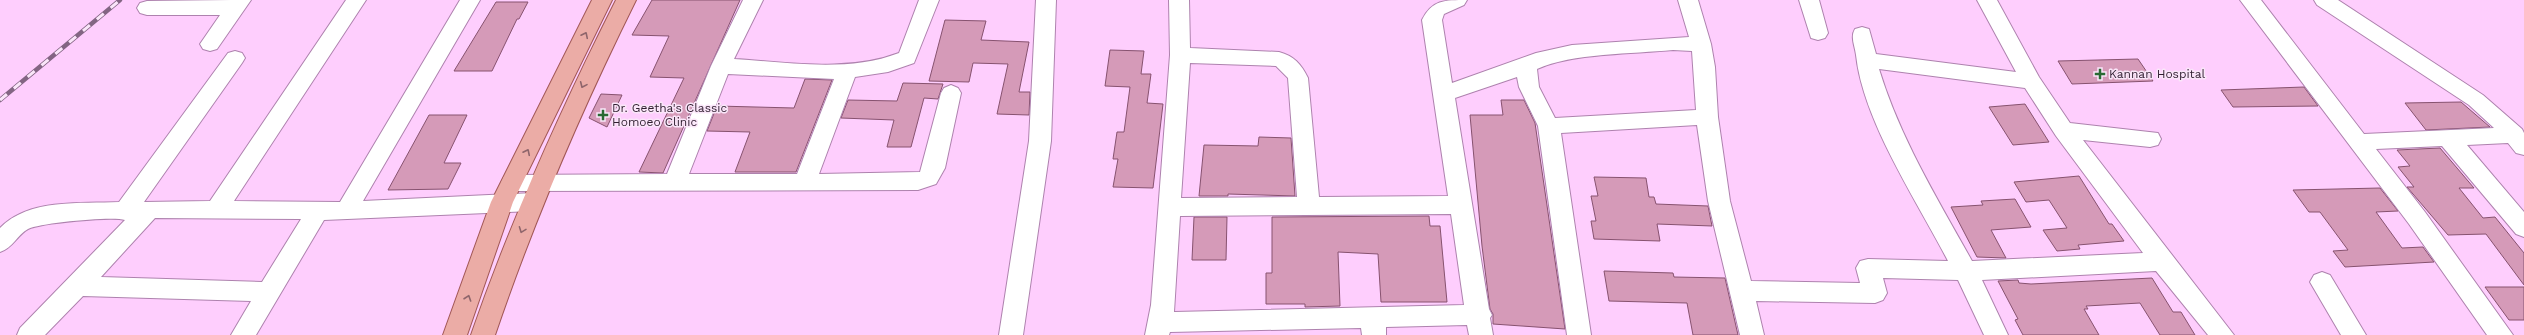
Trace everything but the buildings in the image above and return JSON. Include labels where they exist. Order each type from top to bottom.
[{"type":"main road","points":[[455,335],[507,192],[602,0]]},
{"type":"main road","points":[[483,335],[536,192],[587,76],[626,0]]},
{"type":"street","points":[[217,209],[356,0]]},
{"type":"street","points":[[346,211],[470,0]]},
{"type":"street","points":[[674,183],[721,66],[752,0]]},
{"type":"street","points":[[721,66],[847,71],[892,66],[907,58],[929,0]]},
{"type":"street","points":[[1011,335],[1040,141],[1046,0]]},
{"type":"street","points":[[1179,0],[1180,55],[1170,207],[1159,328],[1480,325],[1462,205],[1445,115],[1444,94],[1432,20],[1436,10],[1458,0]]},
{"type":"street","points":[[1688,0],[1701,44],[1707,117],[1719,201],[1752,335]]},
{"type":"street","points":[[1809,0],[1818,33]]},
{"type":"street","points":[[1987,0],[2031,81],[2064,130],[2162,261],[2201,306],[2222,335]]},
{"type":"street","points":[[2250,0],[2357,142],[2417,218],[2501,335]]},
{"type":"street","points":[[2324,0],[2476,100],[2519,141]]},
{"type":"street","points":[[146,8],[238,4]]},
{"type":"street","points":[[210,44],[238,4]]},
{"type":"street","points":[[1862,34],[1865,60],[1891,134],[1966,271],[1996,335]]},
{"type":"street","points":[[1444,94],[1526,66],[1543,58],[1572,52],[1673,43],[1701,44]]},
{"type":"street","points":[[1180,55],[1279,59],[1288,63],[1293,68],[1298,78],[1309,206]]},
{"type":"street","points":[[125,211],[234,58]]},
{"type":"street","points":[[1865,60],[2031,81]]},
{"type":"street","points":[[1526,66],[1528,87],[1549,126],[1579,335]]},
{"type":"street","points":[[805,181],[847,71]]},
{"type":"street","points":[[0,243],[18,224],[37,216],[149,209],[346,211],[507,192],[536,192],[674,183],[805,181],[905,183],[928,178],[934,168],[951,93]]},
{"type":"street","points":[[1549,126],[1707,117]]},
{"type":"street","points":[[2064,130],[2150,139]]},
{"type":"street","points":[[2357,142],[2448,138],[2519,141]]},
{"type":"street","points":[[2448,138],[2524,228]]},
{"type":"street","points":[[1170,207],[1462,205]]},
{"type":"street","points":[[29,335],[78,286],[149,209]]},
{"type":"street","points":[[243,335],[318,210]]},
{"type":"street","points":[[1742,291],[1875,293],[1868,268],[1966,271],[2162,261]]},
{"type":"street","points":[[2322,282],[2354,335]]},
{"type":"street","points":[[78,286],[270,292]]},
{"type":"railway","points":[[0,100],[120,0]]},
{"type":"place","name":"Kannan Hospital","points":[[2100,74]]},
{"type":"place","name":"Dr. Geetha's Classic Homoeo Clinic","points":[[603,115]]}]
